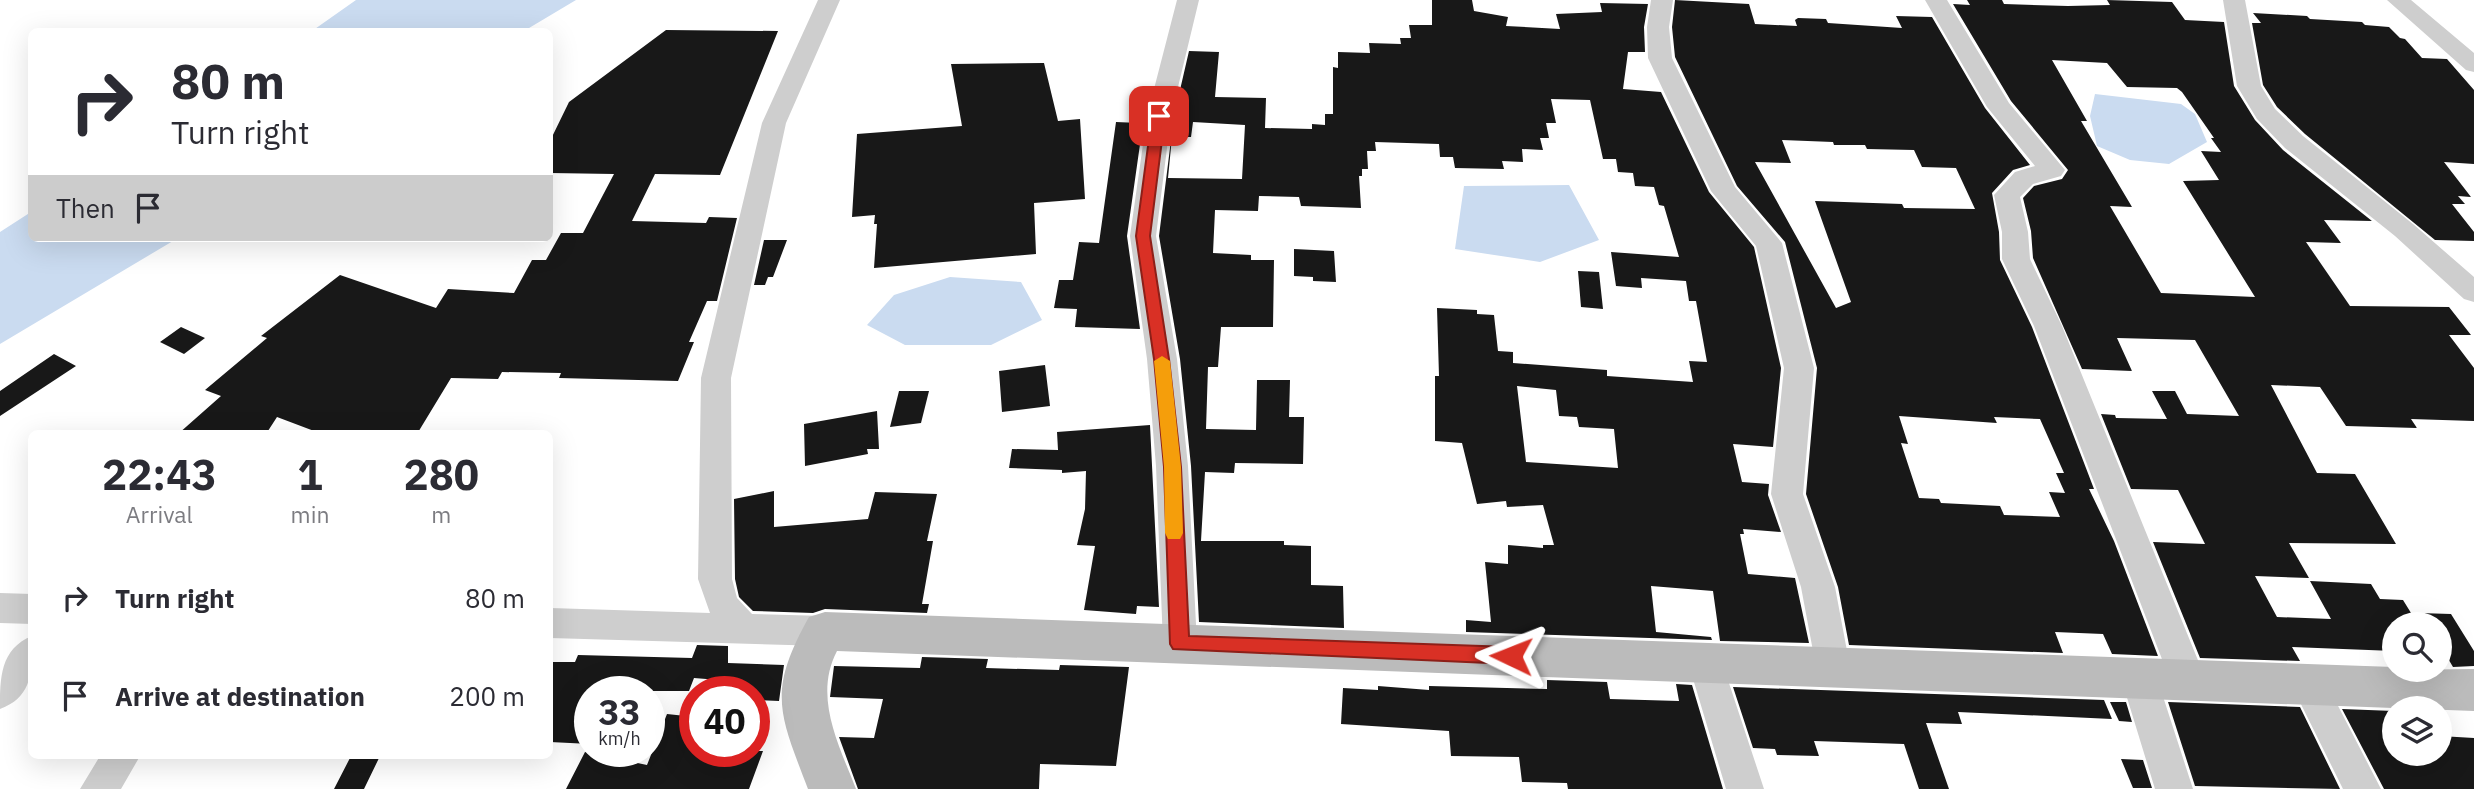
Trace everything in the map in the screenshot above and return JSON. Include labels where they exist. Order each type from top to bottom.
[{"type":"street","points":[[744,628],[731,619],[720,605],[715,579],[716,378],[774,122],[829,0]]},
{"type":"street","points":[[1180,644],[1172,467],[1162,359],[1143,236],[1159,116],[1188,0]]},
{"type":"street","points":[[1662,0],[1658,27],[1660,58],[1724,191],[1769,243],[1799,368],[1787,494],[1818,587],[1833,667]]},
{"type":"street","points":[[1936,0],[1999,107],[2052,170],[2024,178],[2007,195],[2015,232],[2016,258],[2048,326],[2188,680]]},
{"type":"street","points":[[2234,0],[2249,86],[2266,114],[2294,142],[2404,230],[2474,292]]},
{"type":"street","points":[[2398,0],[2474,65]]},
{"type":"street","points":[[0,608],[28,609]]},
{"type":"street","points":[[553,623],[2474,690]]},
{"type":"street","points":[[825,631],[812,651],[804,681],[803,708],[832,789]]},
{"type":"street","points":[[0,693],[28,656]]},
{"type":"street","points":[[1705,663],[1745,789]]},
{"type":"street","points":[[2140,678],[2174,789]]},
{"type":"street","points":[[2309,684],[2362,789]]},
{"type":"street","points":[[99,789],[120,759]]},
{"type":"water","points":[[356,0],[576,0],[529,28],[316,28]]},
{"type":"water","points":[[2095,94],[2181,104],[2195,114],[2207,142],[2169,164],[2130,160],[2097,146],[2090,116]]},
{"type":"water","points":[[1569,185],[1599,240],[1540,262],[1455,249],[1464,186]]},
{"type":"water","points":[[28,214],[28,242],[171,242],[0,344],[0,232]]},
{"type":"water","points":[[950,277],[1021,282],[1042,320],[991,345],[905,345],[867,325],[894,295]]},
{"type":"building","points":[[1432,0],[1472,0],[1474,11],[1508,17],[1506,26],[1560,29],[1556,14],[1602,12],[1600,3],[1648,4],[1644,27],[1645,52],[1628,52],[1623,89],[1661,92],[1709,192],[1754,247],[1781,368],[1773,447],[1733,444],[1742,482],[1769,484],[1768,495],[1781,532],[1743,529],[1744,534],[1740,534],[1748,574],[1795,578],[1809,643],[1720,641],[1713,591],[1651,586],[1656,632],[1711,637],[1712,640],[1466,632],[1466,620],[1491,622],[1485,562],[1508,564],[1508,545],[1543,548],[1543,545],[1554,545],[1543,505],[1507,507],[1506,501],[1477,504],[1462,443],[1435,441],[1435,376],[1439,376],[1437,308],[1477,310],[1477,314],[1494,315],[1498,351],[1513,352],[1513,363],[1607,370],[1607,376],[1693,382],[1689,361],[1707,362],[1696,301],[1689,301],[1686,281],[1641,278],[1642,288],[1616,286],[1611,252],[1679,257],[1664,206],[1659,205],[1654,187],[1635,186],[1633,173],[1618,172],[1616,159],[1603,159],[1590,100],[1551,99],[1556,123],[1546,123],[1549,138],[1540,138],[1543,150],[1522,149],[1523,162],[1502,161],[1504,169],[1455,168],[1453,157],[1440,157],[1439,144],[1375,142],[1376,151],[1367,151],[1368,169],[1362,169],[1362,176],[1359,176],[1361,208],[1301,206],[1299,197],[1259,196],[1258,211],[1215,210],[1213,253],[1251,255],[1251,260],[1274,260],[1273,327],[1221,327],[1218,367],[1208,367],[1206,429],[1256,430],[1257,380],[1290,380],[1289,417],[1304,417],[1303,464],[1235,463],[1234,473],[1205,472],[1201,541],[1284,541],[1284,545],[1311,546],[1311,585],[1343,586],[1344,628],[1199,622],[1191,466],[1180,359],[1159,236],[1174,116],[1189,51],[1219,52],[1215,97],[1266,98],[1265,128],[1312,129],[1312,124],[1325,125],[1325,114],[1333,114],[1333,67],[1338,68],[1338,52],[1370,53],[1369,43],[1401,44],[1400,38],[1411,38],[1409,25],[1432,25]],"holes":[[[1193,122],[1245,125],[1242,179],[1168,178],[1172,137],[1191,137]],[[1517,386],[1556,390],[1559,416],[1577,417],[1579,427],[1614,429],[1618,468],[1526,462]]]},
{"type":"building","points":[[1675,0],[1749,4],[1755,24],[1797,26],[1795,20],[1798,18],[1826,19],[1828,23],[1902,28],[1896,16],[1932,17],[1985,108],[2030,165],[2013,170],[1992,193],[1999,232],[2000,260],[2032,327],[2094,489],[2089,489],[2114,541],[2158,656],[2112,654],[2103,634],[2055,632],[2063,653],[1849,645],[1838,587],[1806,494],[1817,368],[1785,242],[1737,186],[1675,57],[1672,27]],"holes":[[[1782,140],[1865,145],[1867,149],[1914,150],[1922,167],[1956,168],[1975,209],[1904,208],[1902,204],[1815,201],[1851,302],[1836,308],[1755,162],[1791,163]],[[1899,416],[1997,423],[1994,417],[2040,419],[2064,473],[2056,473],[2065,493],[2049,492],[2060,517],[2004,515],[2000,506],[1941,503],[1939,499],[1919,498],[1901,443],[1908,444]]]},
{"type":"building","points":[[1967,0],[2068,6],[2110,5],[2107,0],[2172,2],[2185,20],[2224,22],[2234,86],[2255,120],[2283,150],[2372,221],[2324,220],[2341,243],[2306,242],[2350,306],[2449,307],[2471,335],[2449,335],[2474,368],[2474,421],[2411,419],[2417,428],[2346,426],[2320,387],[2271,385],[2317,473],[2355,474],[2396,544],[2289,543],[2309,578],[2255,576],[2277,617],[2331,619],[2310,581],[2371,584],[2380,599],[2403,600],[2410,612],[2382,612],[2382,651],[2292,647],[2300,661],[2200,658],[2153,542],[2205,544],[2178,490],[2131,489],[2101,414],[2115,415],[2116,418],[2167,419],[2152,391],[2175,391],[2187,414],[2239,416],[2195,340],[2117,338],[2132,371],[2082,369],[2033,258],[2031,231],[2023,198],[2034,186],[2062,179],[2068,170],[2011,101],[1953,4],[1970,5]],"holes":[[[2052,60],[2107,63],[2127,87],[2177,88],[2214,138],[2211,138],[2221,152],[2201,151],[2219,180],[2183,181],[2255,297],[2161,293],[2110,206],[2132,207],[2081,121],[2087,121]]]},
{"type":"building","points":[[2253,13],[2307,16],[2310,19],[2362,22],[2365,25],[2389,27],[2400,38],[2405,39],[2422,58],[2447,59],[2474,90],[2474,164],[2444,162],[2471,197],[2458,196],[2465,204],[2452,204],[2474,232],[2474,241],[2435,240],[2305,134],[2277,107],[2263,85],[2252,23],[2261,23]]},
{"type":"building","points":[[666,30],[778,31],[720,175],[655,174],[632,221],[706,223],[709,217],[737,218],[717,301],[707,301],[689,342],[694,342],[678,381],[559,378],[561,373],[502,372],[498,379],[451,378],[419,430],[311,430],[277,417],[269,430],[183,430],[221,396],[205,390],[267,338],[261,336],[340,275],[436,308],[448,289],[514,293],[532,260],[546,260],[561,233],[583,233],[614,174],[553,173],[553,135],[569,102]]},
{"type":"building","points":[[1044,63],[1058,121],[1080,119],[1085,199],[1034,203],[1036,254],[874,268],[877,224],[874,224],[875,215],[852,217],[857,134],[962,126],[951,64]]},
{"type":"building","points":[[1140,116],[1144,116],[1127,236],[1140,329],[1075,327],[1077,309],[1054,308],[1059,280],[1073,280],[1079,242],[1099,243],[1116,122],[1139,123]]},
{"type":"building","points":[[764,240],[787,240],[773,277],[768,277],[765,285],[754,285]]},
{"type":"building","points":[[1294,249],[1334,251],[1336,282],[1313,281],[1313,277],[1294,276]]},
{"type":"building","points":[[1578,271],[1599,272],[1603,309],[1581,307]]},
{"type":"building","points":[[181,327],[205,338],[184,354],[160,342]]},
{"type":"building","points":[[54,354],[76,366],[0,416],[0,391]]},
{"type":"building","points":[[1045,365],[1050,406],[1002,412],[999,371]]},
{"type":"building","points":[[899,391],[929,391],[921,423],[890,427]]},
{"type":"building","points":[[877,411],[879,449],[867,449],[868,454],[805,466],[804,424]]},
{"type":"building","points":[[1150,425],[1159,607],[1137,606],[1136,614],[1084,610],[1095,546],[1077,545],[1085,509],[1086,471],[1062,473],[1062,470],[1009,468],[1012,449],[1058,450],[1057,432]]},
{"type":"building","points":[[774,491],[774,527],[868,519],[875,492],[937,494],[927,541],[933,541],[922,604],[929,604],[927,613],[825,609],[813,613],[753,611],[739,597],[735,579],[734,499]]},
{"type":"building","points":[[2452,616],[2474,651],[2474,666],[2453,667]]},
{"type":"building","points":[[697,645],[728,646],[728,663],[784,665],[779,701],[770,701],[770,676],[679,676],[679,691],[665,691],[665,676],[574,676],[574,743],[553,742],[553,662],[575,662],[578,655],[692,658]]},
{"type":"building","points":[[922,657],[988,659],[986,668],[1059,670],[1060,665],[1129,667],[1116,766],[1040,764],[1039,789],[858,789],[839,737],[874,738],[883,699],[830,697],[834,666],[920,668]]},
{"type":"building","points":[[1547,680],[1607,682],[1610,699],[1679,701],[1676,684],[1692,685],[1723,789],[1568,789],[1567,783],[1522,782],[1519,757],[1451,756],[1449,731],[1341,724],[1343,688],[1378,690],[1378,686],[1429,690],[1429,686],[1547,689]]},
{"type":"building","points":[[1733,687],[2104,700],[2112,719],[1958,712],[1962,724],[1926,723],[1949,789],[1919,789],[1904,744],[1814,741],[1819,756],[1777,755],[1775,749],[1753,748]]},
{"type":"building","points":[[2110,702],[2126,702],[2132,722],[2119,721]]},
{"type":"building","points":[[2168,702],[2300,707],[2340,789],[2195,786]]},
{"type":"building","points":[[2342,709],[2382,711],[2382,766],[2452,766],[2452,737],[2474,738],[2474,789],[2384,789]]},
{"type":"building","points":[[667,714],[679,715],[679,767],[757,767],[749,789],[566,789],[577,767],[665,767]]},
{"type":"building","points":[[349,759],[379,759],[364,789],[334,789]]},
{"type":"building","points":[[2121,759],[2143,760],[2152,788],[2133,788]]},
{"type":"slow traffic","points":[[1162,361],[1172,467],[1174,533]]},
{"type":"route","points":[[1159,116],[1143,236],[1162,359],[1172,467],[1176,607],[1180,644],[1511,656]]}]
